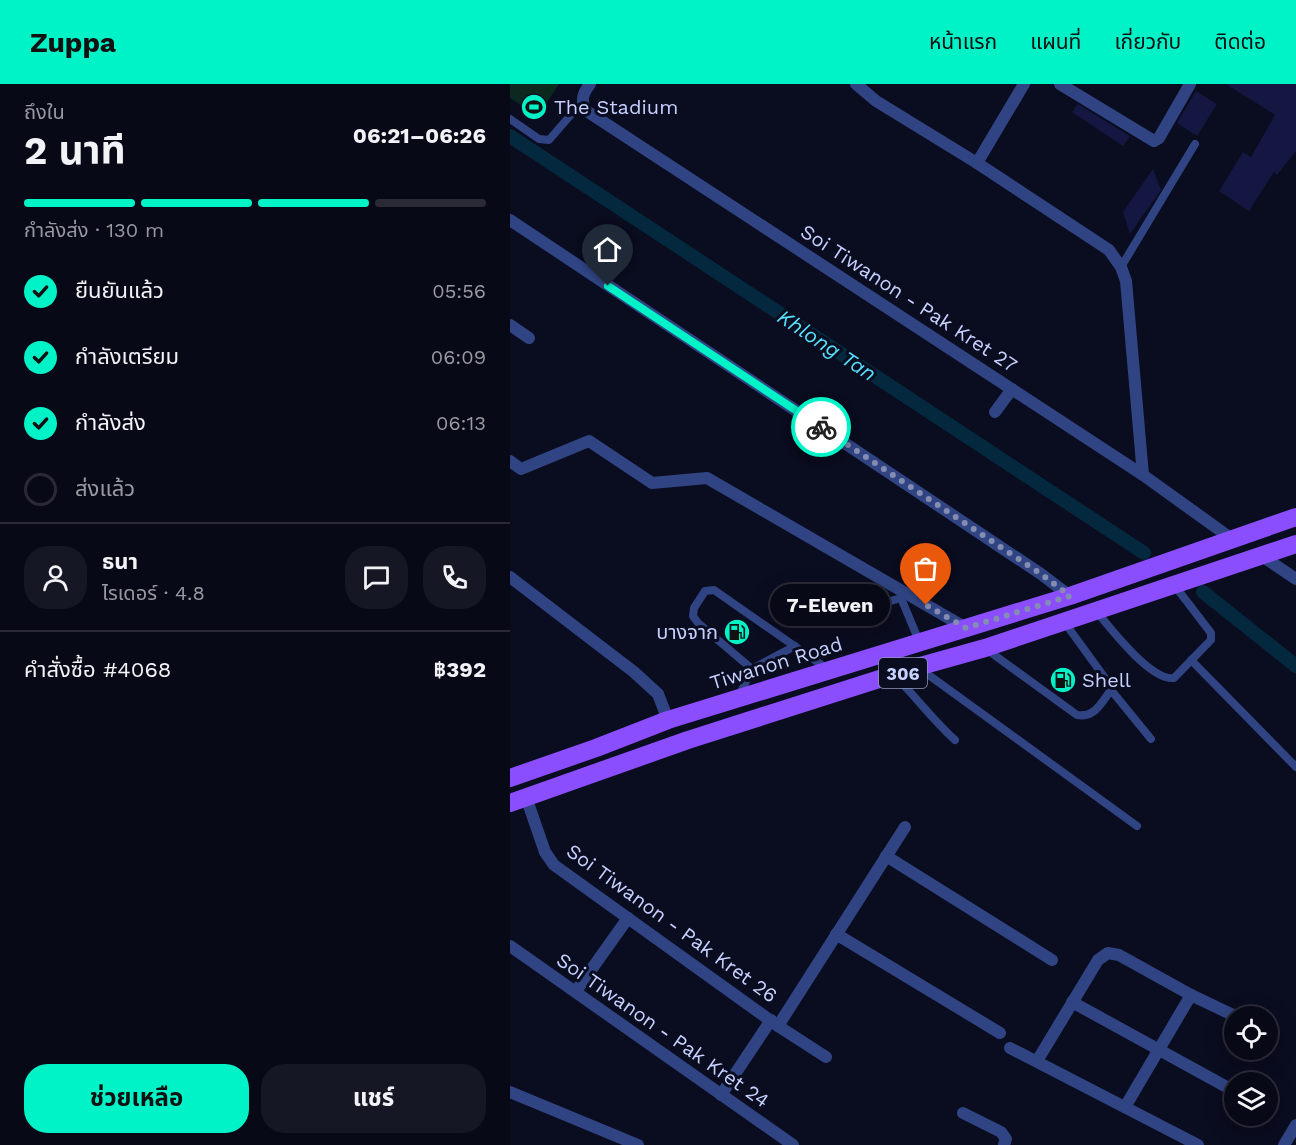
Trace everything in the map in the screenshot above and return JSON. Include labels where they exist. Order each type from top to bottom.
[{"type":"main road","name":"Tiwanon Road","points":[[510,778],[668,720],[1070,596],[1296,517]]},
{"type":"main road","name":"306","points":[[518,800],[688,740],[895,676],[917,667],[985,648],[1296,544]]},
{"type":"street","points":[[582,102],[584,92],[590,84]]},
{"type":"street","points":[[855,84],[876,100],[1109,250],[1121,267],[1126,281],[1143,475]]},
{"type":"street","points":[[977,163],[1024,84]]},
{"type":"street","points":[[1060,84],[1154,141],[1159,138],[1191,84]]},
{"type":"street","name":"Soi Tiwanon - Pak Kret 27","points":[[582,102],[585,110],[1143,475],[1232,538]]},
{"type":"street","points":[[510,220],[1031,567],[1070,596]]},
{"type":"street","points":[[510,325],[530,338]]},
{"type":"street","points":[[995,412],[1012,390]]},
{"type":"street","points":[[510,461],[521,469],[589,441],[652,483],[707,478],[966,628]]},
{"type":"street","points":[[1262,556],[1296,579]]},
{"type":"street","points":[[510,577],[634,672],[658,694],[668,720]]},
{"type":"street","name":"Soi Tiwanon - Pak Kret 26","points":[[518,800],[554,865],[826,1057]]},
{"type":"street","points":[[721,1095],[775,1023],[836,934],[904,827]]},
{"type":"street","points":[[886,856],[1052,960]]},
{"type":"street","points":[[576,991],[628,918]]},
{"type":"street","points":[[836,934],[1000,1033]]},
{"type":"street","name":"Soi Tiwanon - Pak Kret 24","points":[[510,946],[793,1145]]},
{"type":"street","points":[[1036,1061],[1098,960],[1108,953],[1119,955],[1224,1011]]},
{"type":"street","points":[[1125,1107],[1191,995]]},
{"type":"street","points":[[1072,1002],[1224,1085]]},
{"type":"street","points":[[1011,1048],[1198,1145]]},
{"type":"street","points":[[510,1092],[638,1145]]},
{"type":"street","points":[[963,1113],[1001,1132],[1006,1139],[1004,1145]]},
{"type":"street","points":[[1284,1145],[1296,1125]]},
{"type":"lane","points":[[510,119],[539,140],[549,140],[582,102]]},
{"type":"lane","points":[[1121,267],[1195,144]]},
{"type":"lane","points":[[1096,611],[1122,642],[1152,670],[1168,679],[1174,678],[1211,640],[1211,633],[1175,586]]},
{"type":"lane","points":[[752,669],[698,623],[693,616],[694,608],[705,591],[714,590],[830,671]]},
{"type":"lane","points":[[831,618],[902,598],[919,643]]},
{"type":"lane","points":[[1064,622],[1105,678],[1111,690],[1150,739]]},
{"type":"lane","points":[[738,698],[752,669],[795,646]]},
{"type":"lane","points":[[985,648],[1077,715],[1085,716],[1095,713],[1111,690]]},
{"type":"lane","points":[[1191,660],[1296,767]]},
{"type":"lane","points":[[917,667],[1137,826]]},
{"type":"lane","points":[[895,676],[924,706],[933,720],[955,741]]},
{"type":"green space","name":"The Stadium","points":[[510,84],[559,84],[538,116],[510,98]]},
{"type":"building","points":[[1226,84],[1296,84],[1296,151],[1277,175],[1274,172],[1249,211],[1219,191],[1243,152],[1251,157],[1275,115]]},
{"type":"building","points":[[1196,91],[1217,104],[1197,136],[1177,123]]},
{"type":"building","points":[[1078,104],[1130,136],[1123,146],[1072,112]]},
{"type":"building","points":[[1153,169],[1161,190],[1130,234],[1123,212]]},
{"type":"waterway","name":"Khlong Tan","points":[[510,136],[1144,553]]},
{"type":"waterway","name":"Khlong Tan","points":[[1203,592],[1296,666]]},
{"type":"way so far","points":[[821,427],[1041,574],[1070,596],[966,628],[926,605]]},
{"type":"place","name":"The Stadium","points":[[534,107]]},
{"type":"place","name":"7-Eleven","points":[[926,605]]},
{"type":"place","name":"บางจาก","points":[[737,632]]},
{"type":"place","name":"Shell","points":[[1063,680]]},
{"type":"route","points":[[608,286],[821,427]]}]
